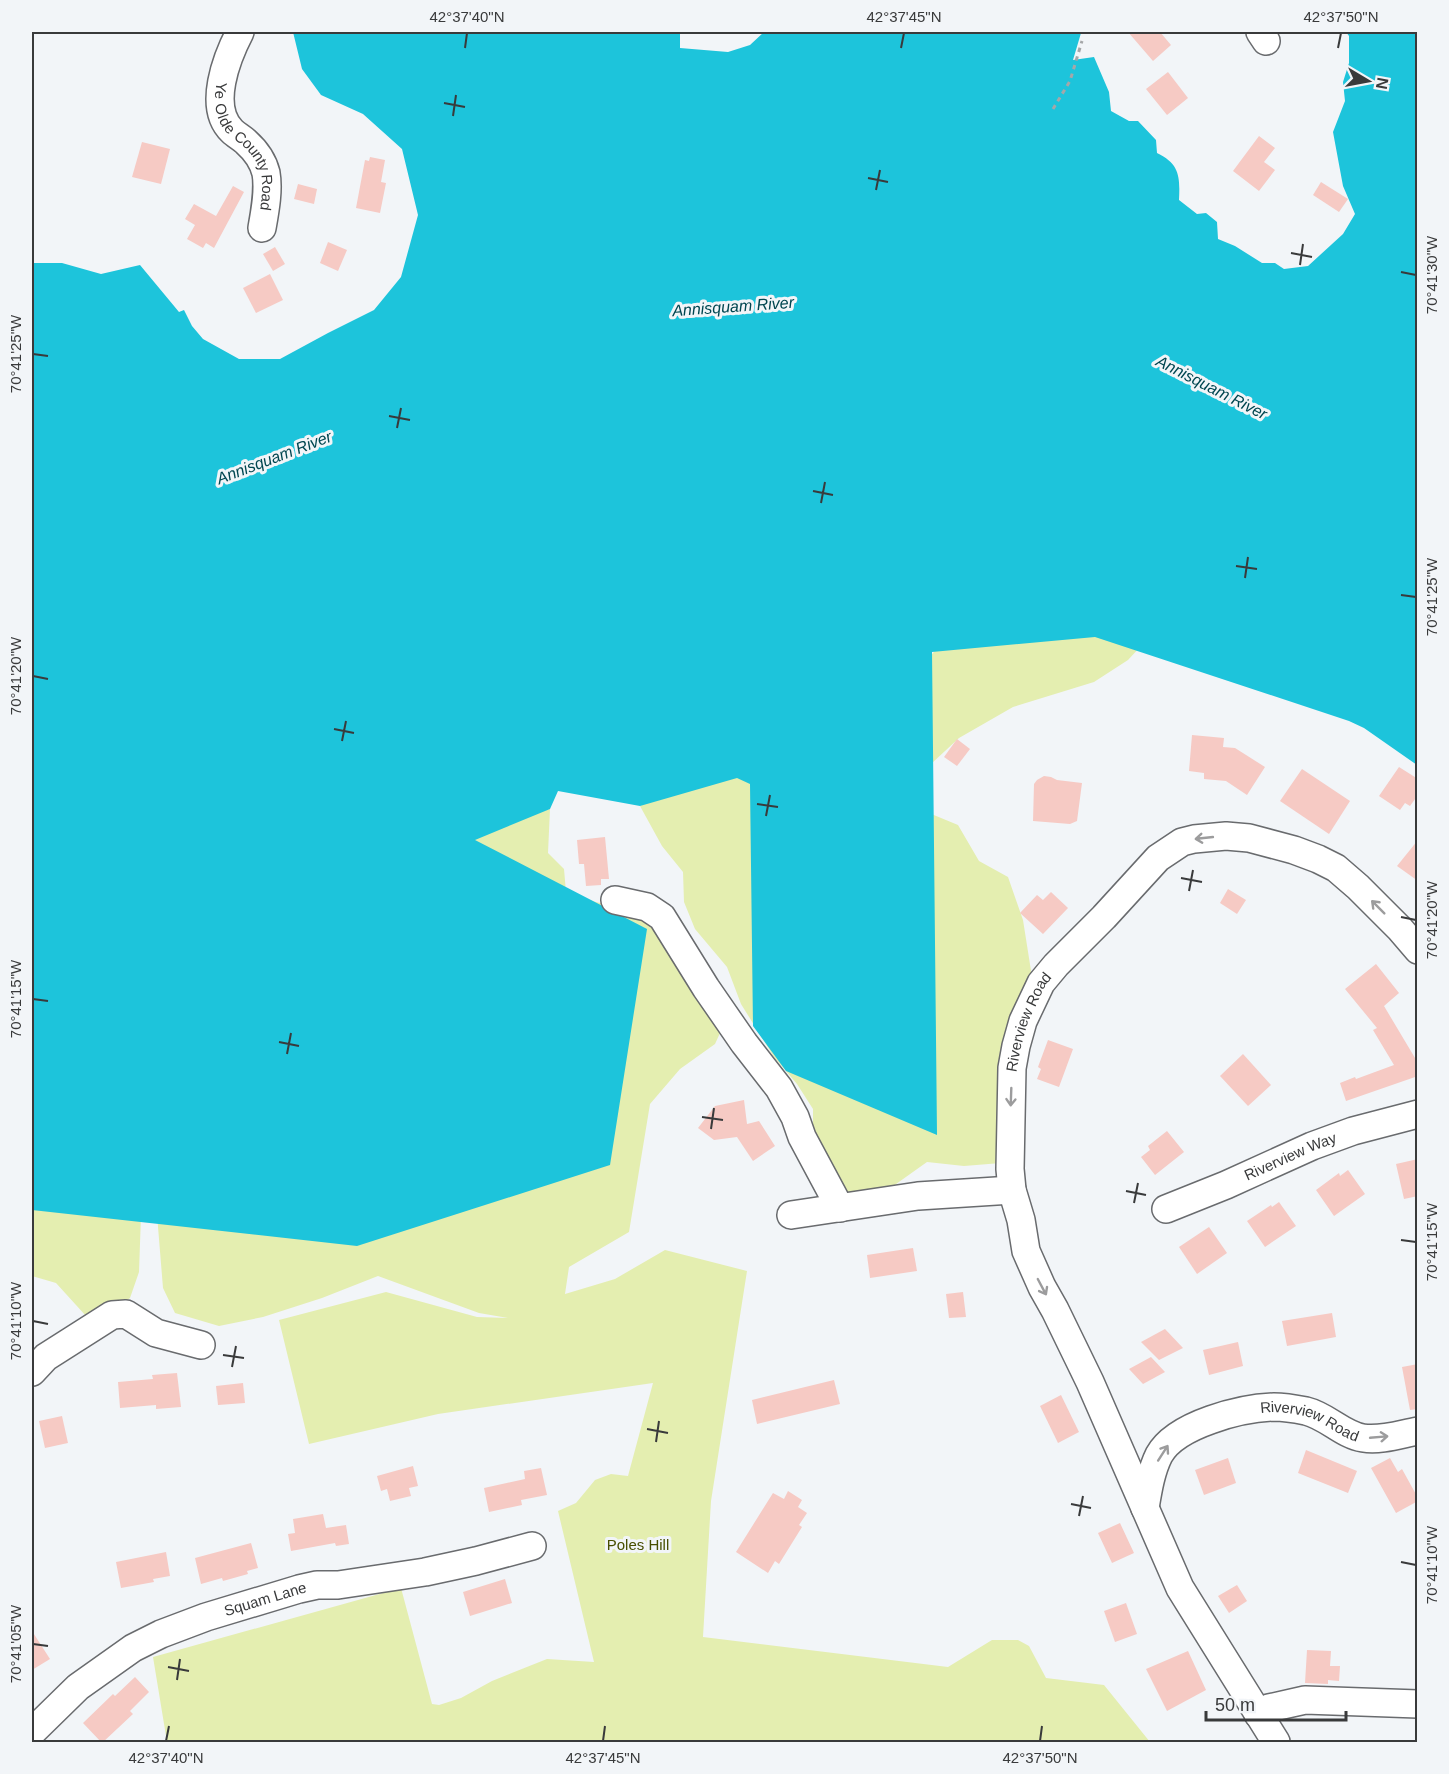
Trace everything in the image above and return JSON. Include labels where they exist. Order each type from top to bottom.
[{"type":"street","name":"Ye Olde County Road","points":[[240,32],[223,74],[220,106],[231,131],[246,141],[256,152],[266,172],[266,207],[262,228]]},
{"type":"street","name":"Riverview Road","points":[[1276,1743],[1180,1588],[1090,1382],[1032,1268],[1012,1190],[1010,1142],[1012,1068],[1023,1021],[1041,983],[1158,858],[1182,842],[1226,837],[1249,838],[1318,859],[1336,868],[1358,887],[1418,950]]},
{"type":"street","points":[[615,900],[647,907],[662,917],[706,988],[779,1088],[840,1208]]},
{"type":"street","name":"Riverview Way","points":[[1166,1209],[1312,1146],[1353,1131],[1418,1114]]},
{"type":"street","points":[[791,1215],[918,1196],[1012,1190]]},
{"type":"street","points":[[32,1372],[52,1353],[112,1315],[126,1314],[156,1333],[201,1345]]},
{"type":"street","name":"Riverview Road","points":[[1145,1508],[1148,1488],[1160,1454],[1171,1441],[1200,1424],[1238,1412],[1276,1407],[1306,1411],[1321,1416],[1344,1431],[1362,1438],[1379,1438],[1418,1431]]},
{"type":"street","name":"Squam Lane","points":[[32,1732],[78,1687],[133,1648],[161,1634],[282,1593],[317,1585],[359,1582],[425,1572],[476,1562],[532,1546]]},
{"type":"street","points":[[1258,1714],[1269,1708],[1305,1700],[1418,1704]]},
{"type":"path","points":[[1053,109],[1070,81],[1082,41]]},
{"type":"green space","points":[[1051,610],[1141,646],[1128,660],[1094,682],[1013,707],[959,738],[931,764],[912,806],[958,825],[979,861],[1008,877],[1023,920],[1032,977],[1001,1163],[964,1166],[927,1162],[875,1199],[843,1191],[813,1132],[813,1109],[797,1084],[774,1057],[741,1004],[727,967],[695,929],[684,902],[683,872],[662,846],[640,806],[921,667],[945,639]]},
{"type":"green space","name":"Poles Hill","points":[[550,809],[548,853],[564,869],[566,892],[645,914],[726,1020],[715,1044],[680,1069],[650,1104],[629,1232],[569,1267],[565,1294],[615,1279],[665,1250],[747,1271],[711,1501],[703,1637],[948,1667],[992,1640],[1018,1640],[1029,1646],[1046,1678],[1104,1685],[1150,1742],[167,1742],[153,1657],[401,1588],[432,1704],[439,1705],[461,1698],[492,1681],[547,1659],[594,1662],[558,1511],[576,1503],[595,1480],[611,1474],[628,1476],[653,1383],[438,1414],[309,1444],[279,1320],[386,1292],[477,1317],[508,1318],[479,1313],[378,1276],[322,1298],[263,1317],[219,1326],[175,1313],[163,1288],[155,1190],[141,1215],[139,1272],[130,1298],[105,1317],[86,1316],[56,1283],[32,1276],[32,814],[500,823]]},
{"type":"water","name":"Annisquam River","points":[[293,32],[678,32],[680,48],[728,52],[750,45],[764,32],[1080,32],[1073,60],[1094,57],[1109,92],[1111,111],[1129,121],[1138,121],[1156,140],[1157,153],[1165,157],[1177,172],[1179,200],[1197,214],[1206,213],[1217,222],[1218,239],[1235,246],[1262,263],[1275,263],[1284,269],[1308,266],[1343,234],[1355,214],[1343,186],[1333,132],[1345,101],[1343,82],[1349,63],[1349,36],[1346,32],[1417,32],[1417,765],[1364,728],[1349,721],[1095,637],[932,652],[937,1135],[786,1071],[753,1026],[750,784],[737,778],[640,806],[558,791],[550,809],[475,840],[647,929],[610,1165],[357,1246],[32,1210],[32,263],[62,263],[101,274],[140,265],[179,312],[184,310],[192,326],[203,339],[239,359],[280,359],[374,310],[401,277],[418,215],[402,149],[363,114],[321,95],[302,69]]},
{"type":"building","points":[[1128,32],[1160,32],[1171,45],[1153,61]]},
{"type":"building","points":[[1168,72],[1188,98],[1167,115],[1146,89]]},
{"type":"building","points":[[1259,136],[1275,148],[1264,162],[1275,170],[1259,191],[1233,171]]},
{"type":"building","points":[[142,142],[170,149],[161,184],[132,177]]},
{"type":"building","points":[[370,157],[385,160],[381,182],[386,183],[380,213],[356,208],[365,160],[369,161]]},
{"type":"building","points":[[1321,182],[1348,199],[1339,212],[1313,195]]},
{"type":"building","points":[[298,184],[317,189],[314,204],[294,199]]},
{"type":"building","points":[[233,186],[244,192],[214,248],[206,243],[203,248],[187,239],[195,225],[185,219],[194,204],[216,216]]},
{"type":"building","points":[[328,242],[347,250],[338,271],[320,263]]},
{"type":"building","points":[[275,247],[285,264],[273,271],[263,254]]},
{"type":"building","points":[[270,274],[283,300],[256,313],[243,288]]},
{"type":"building","points":[[1192,735],[1224,738],[1223,747],[1235,748],[1265,767],[1247,795],[1226,781],[1204,779],[1204,773],[1189,771]]},
{"type":"building","points":[[957,739],[970,749],[957,766],[944,757]]},
{"type":"building","points":[[1399,767],[1418,779],[1418,795],[1410,806],[1405,803],[1400,810],[1379,796]]},
{"type":"building","points":[[1302,769],[1350,801],[1329,834],[1280,801]]},
{"type":"building","points":[[1044,776],[1082,783],[1077,821],[1070,824],[1033,821],[1034,784]]},
{"type":"building","points":[[605,837],[609,879],[601,879],[601,885],[586,886],[584,864],[579,864],[577,840]]},
{"type":"building","points":[[1418,840],[1418,881],[1397,866]]},
{"type":"building","points":[[1228,889],[1246,900],[1237,914],[1220,903]]},
{"type":"building","points":[[1051,892],[1068,908],[1043,934],[1020,913],[1037,895],[1043,900]]},
{"type":"building","points":[[1376,964],[1399,993],[1384,1006],[1418,1063],[1418,1076],[1346,1101],[1340,1083],[1394,1065],[1373,1030],[1377,1028],[1345,989]]},
{"type":"building","points":[[1048,1040],[1073,1049],[1059,1087],[1037,1079],[1041,1069],[1038,1067]]},
{"type":"building","points":[[1243,1054],[1271,1085],[1248,1106],[1220,1076]]},
{"type":"building","points":[[744,1100],[747,1124],[759,1121],[775,1146],[753,1161],[737,1137],[714,1140],[698,1128],[715,1106]]},
{"type":"building","points":[[1167,1131],[1184,1152],[1155,1175],[1141,1157],[1150,1150],[1148,1146]]},
{"type":"building","points":[[1418,1159],[1418,1196],[1404,1199],[1396,1164]]},
{"type":"building","points":[[1348,1170],[1365,1194],[1334,1216],[1316,1190],[1339,1173],[1340,1176]]},
{"type":"building","points":[[1279,1202],[1296,1226],[1265,1247],[1247,1221]]},
{"type":"building","points":[[1209,1227],[1227,1253],[1197,1274],[1179,1247]]},
{"type":"building","points":[[913,1248],[917,1271],[870,1278],[867,1255]]},
{"type":"building","points":[[963,1292],[966,1317],[949,1318],[946,1294]]},
{"type":"building","points":[[1332,1313],[1336,1337],[1287,1346],[1282,1321]]},
{"type":"building","points":[[1165,1329],[1183,1348],[1159,1360],[1141,1342]]},
{"type":"building","points":[[1238,1342],[1243,1366],[1209,1375],[1203,1350]]},
{"type":"building","points":[[1151,1357],[1165,1372],[1143,1384],[1129,1369]]},
{"type":"building","points":[[1418,1364],[1418,1409],[1410,1410],[1402,1367]]},
{"type":"building","points":[[177,1373],[181,1407],[156,1409],[156,1405],[120,1408],[118,1382],[153,1379],[152,1375]]},
{"type":"building","points":[[834,1380],[840,1404],[757,1424],[752,1400]]},
{"type":"building","points":[[243,1383],[245,1403],[218,1405],[216,1386]]},
{"type":"building","points":[[1061,1395],[1079,1432],[1058,1443],[1040,1406]]},
{"type":"building","points":[[62,1416],[68,1443],[45,1448],[39,1421]]},
{"type":"building","points":[[1306,1450],[1357,1471],[1348,1493],[1298,1473]]},
{"type":"building","points":[[1228,1458],[1236,1483],[1204,1495],[1195,1470]]},
{"type":"building","points":[[1390,1458],[1398,1472],[1402,1469],[1418,1498],[1418,1501],[1396,1513],[1371,1468]]},
{"type":"building","points":[[413,1466],[418,1486],[409,1488],[411,1496],[390,1501],[387,1489],[381,1491],[377,1476]]},
{"type":"building","points":[[541,1468],[547,1495],[521,1500],[522,1505],[489,1512],[484,1488],[525,1479],[524,1471]]},
{"type":"building","points":[[788,1491],[802,1500],[798,1507],[807,1513],[799,1525],[802,1527],[779,1564],[775,1561],[768,1573],[736,1552],[773,1493],[784,1499]]},
{"type":"building","points":[[323,1514],[326,1528],[346,1525],[349,1544],[336,1546],[335,1543],[291,1551],[288,1534],[295,1533],[293,1519]]},
{"type":"building","points":[[1120,1523],[1134,1553],[1112,1563],[1098,1533]]},
{"type":"building","points":[[251,1543],[258,1568],[247,1571],[248,1574],[201,1584],[195,1558]]},
{"type":"building","points":[[166,1552],[170,1576],[153,1579],[154,1582],[121,1588],[116,1562]]},
{"type":"building","points":[[505,1579],[512,1603],[470,1616],[463,1592]]},
{"type":"building","points":[[1237,1585],[1247,1601],[1229,1613],[1218,1596]]},
{"type":"building","points":[[1126,1603],[1137,1634],[1115,1642],[1104,1611]]},
{"type":"building","points":[[32,1631],[50,1659],[32,1670]]},
{"type":"building","points":[[1307,1650],[1331,1651],[1330,1666],[1340,1666],[1339,1681],[1328,1680],[1328,1684],[1305,1683]]},
{"type":"building","points":[[1188,1651],[1206,1690],[1167,1711],[1146,1669]]},
{"type":"building","points":[[135,1677],[149,1692],[130,1711],[133,1714],[102,1743],[83,1723],[113,1694],[115,1696]]}]
